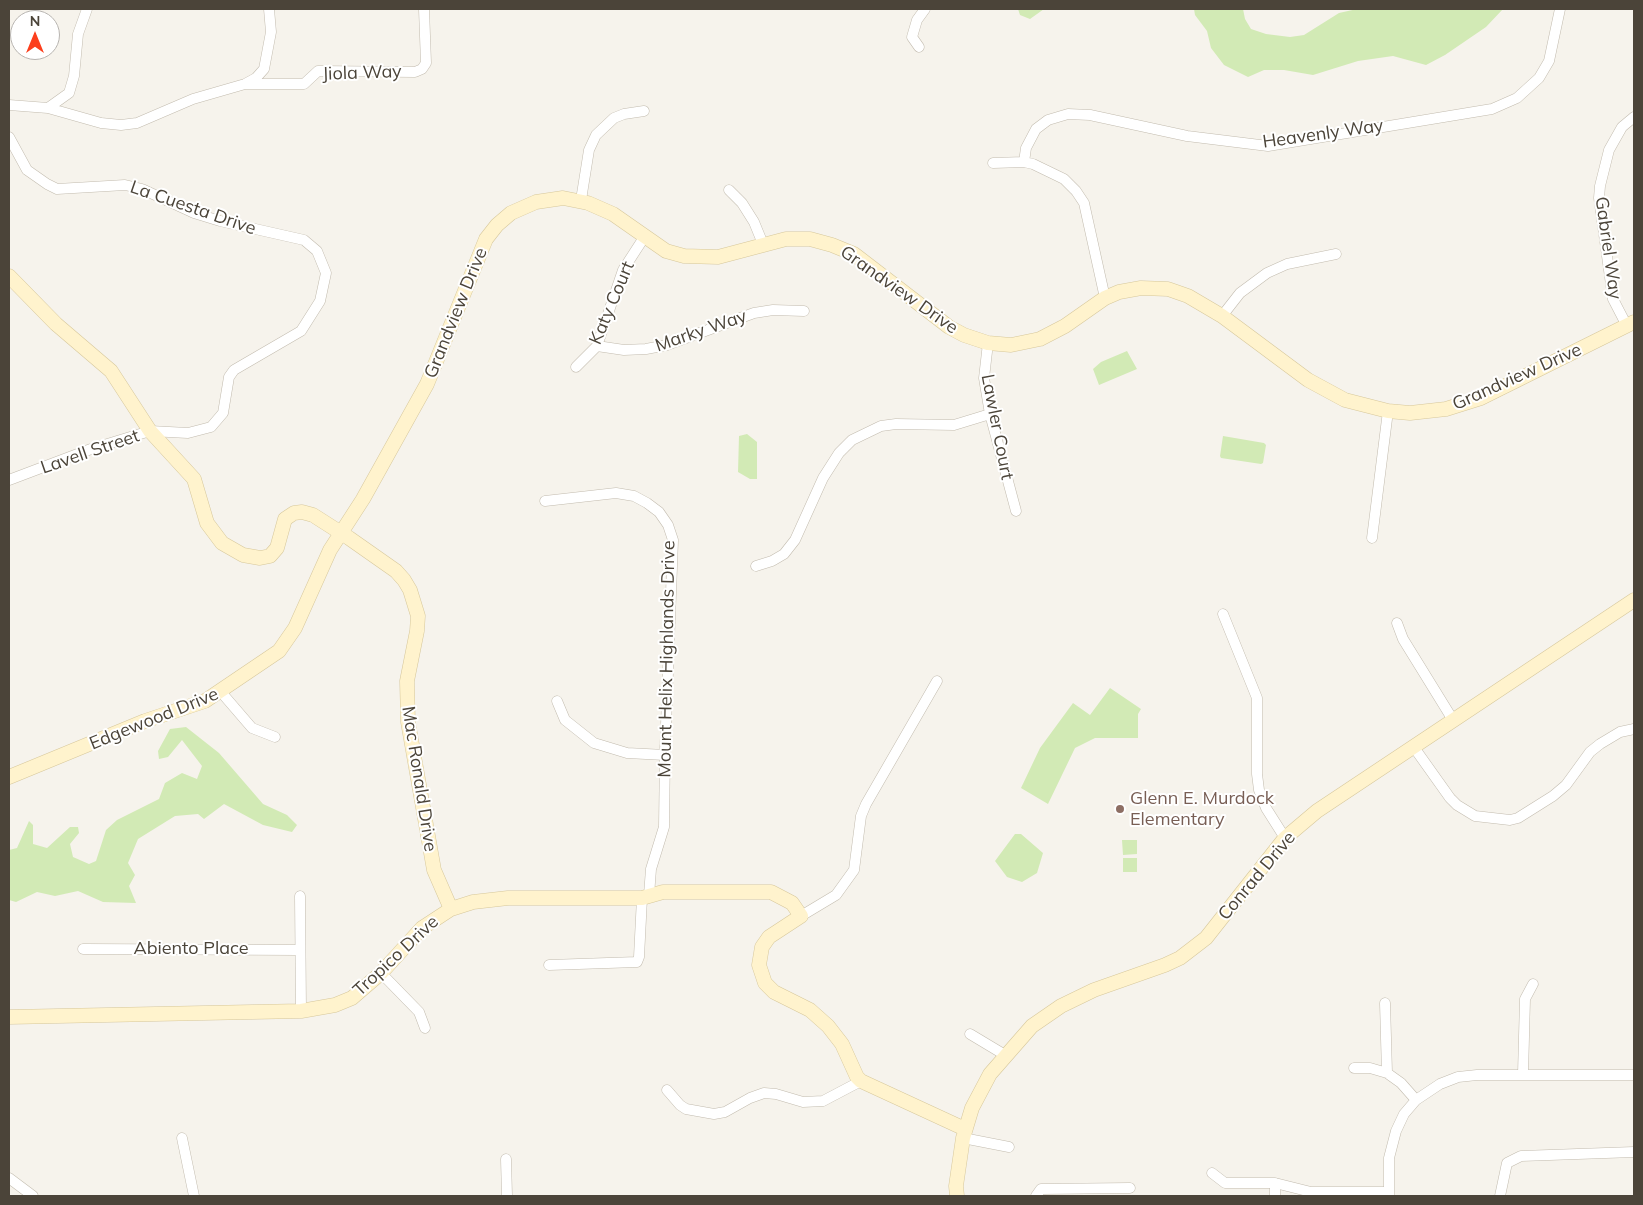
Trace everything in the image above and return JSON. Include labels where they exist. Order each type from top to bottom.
[{"type":"street","points":[[48,108],[69,93],[74,76],[78,34],[87,9]]},
{"type":"street","points":[[9,105],[48,108],[101,122],[137,123],[192,99],[245,84],[256,78],[264,69],[271,32],[268,9]]},
{"type":"street","name":"Jiola Way","points":[[245,84],[304,84],[318,71],[415,72],[422,69],[426,63],[424,9]]},
{"type":"street","points":[[919,47],[912,38],[914,28],[925,9]]},
{"type":"street","name":"Heavenly Way","points":[[1024,162],[1026,148],[1036,129],[1048,120],[1068,114],[1090,115],[1187,136],[1268,146],[1492,109],[1517,98],[1538,78],[1549,61],[1560,9]]},
{"type":"street","points":[[581,200],[589,150],[596,135],[614,118],[624,114],[644,111]]},
{"type":"street","name":"Gabriel Way","points":[[1630,324],[1612,299],[1599,198],[1609,150],[1622,127],[1634,116]]},
{"type":"street","name":"La Cuesta Drive","points":[[9,137],[27,170],[37,179],[52,186],[58,188],[112,184],[134,186],[220,221],[304,240],[320,256],[326,273],[320,301],[301,331],[234,370],[230,377],[223,413],[218,421],[206,429],[188,433],[150,431]]},
{"type":"street","points":[[993,163],[1024,162],[1043,167],[1064,179],[1084,202],[1105,298]]},
{"type":"street","points":[[729,190],[742,203],[754,222],[763,244]]},
{"type":"street","name":"Grandview Drive","points":[[341,533],[364,499],[427,384],[482,247],[491,232],[511,213],[527,205],[554,198],[581,200],[613,214],[666,251],[694,258],[726,256],[786,239],[810,239],[843,249],[949,327],[964,336],[988,343],[1011,345],[1040,339],[1057,331],[1105,298],[1119,292],[1141,288],[1168,289],[1188,296],[1222,316],[1308,380],[1345,400],[1388,411],[1410,413],[1458,406],[1513,383],[1630,324]]},
{"type":"street","name":"Katy Court","points":[[576,367],[597,346],[623,270],[645,236]]},
{"type":"street","points":[[1222,316],[1240,292],[1267,272],[1287,264],[1336,254]]},
{"type":"street","points":[[9,276],[56,324],[111,371],[150,431]]},
{"type":"street","name":"Marky Way","points":[[597,346],[624,350],[646,349],[667,345],[754,313],[773,310],[804,312]]},
{"type":"street","name":"Lawler Court","points":[[988,343],[984,378],[990,414],[1016,511]]},
{"type":"street","points":[[1372,538],[1388,411]]},
{"type":"street","points":[[756,566],[772,561],[784,554],[795,540],[823,478],[834,460],[845,446],[862,434],[881,426],[896,424],[954,425],[990,414]]},
{"type":"street","name":"Lavell Street","points":[[9,480],[90,449],[150,431],[194,479],[210,530],[222,543],[236,552],[250,557],[270,556],[278,548],[285,519],[298,512],[313,515],[341,533]]},
{"type":"street","name":"Mount Helix Highlands Drive","points":[[545,501],[616,493],[628,495],[647,502],[659,512],[668,525],[674,547],[664,755],[664,827],[650,870],[645,897],[639,957],[636,962],[549,965]]},
{"type":"street","name":"Edgewood Drive","points":[[9,777],[145,722],[205,701],[268,660],[285,644],[320,570],[341,533]]},
{"type":"street","name":"Mac Ronald Drive","points":[[341,533],[396,571],[410,590],[418,616],[417,631],[407,681],[408,722],[434,870],[451,909]]},
{"type":"street","name":"Conrad Drive","points":[[957,1196],[956,1186],[964,1134],[972,1108],[990,1074],[1032,1026],[1061,1006],[1094,990],[1180,958],[1206,938],[1285,838],[1317,811],[1634,600]]},
{"type":"street","points":[[1224,614],[1257,698],[1257,774],[1259,790],[1266,808],[1285,838]]},
{"type":"street","points":[[1397,623],[1403,639],[1453,720]]},
{"type":"street","points":[[936,681],[866,804],[861,816],[854,870],[836,895],[769,937],[760,953],[760,972],[765,983],[774,992],[810,1010],[828,1026],[842,1044],[857,1077],[861,1081],[964,1134],[1009,1148]]},
{"type":"street","points":[[221,692],[252,728],[275,737]]},
{"type":"street","points":[[557,702],[565,720],[594,742],[628,753],[664,755]]},
{"type":"street","points":[[1413,746],[1450,798],[1457,804],[1476,816],[1510,820],[1518,818],[1566,785],[1590,752],[1600,744],[1620,732],[1634,729]]},
{"type":"street","name":"Tropico Drive","points":[[9,1017],[302,1011],[335,1005],[352,998],[381,973],[422,928],[451,909],[473,902],[508,898],[645,897],[663,892],[771,892],[792,903],[802,916]]},
{"type":"street","points":[[300,896],[302,1011]]},
{"type":"street","name":"Abiento Place","points":[[83,949],[300,950]]},
{"type":"street","points":[[381,973],[420,1012],[425,1028]]},
{"type":"street","points":[[1523,1074],[1525,999],[1533,984]]},
{"type":"street","points":[[1385,1003],[1387,1073]]},
{"type":"street","points":[[970,1034],[1005,1055]]},
{"type":"street","points":[[1354,1068],[1370,1068],[1387,1073],[1401,1082],[1416,1100]]},
{"type":"street","points":[[1212,1174],[1225,1183],[1275,1183],[1312,1192],[1389,1194],[1389,1158],[1392,1140],[1404,1114],[1416,1100],[1440,1084],[1458,1077],[1523,1074],[1634,1075]]},
{"type":"street","points":[[667,1090],[680,1106],[686,1109],[714,1114],[725,1112],[750,1098],[764,1093],[776,1094],[803,1102],[823,1101],[861,1081]]},
{"type":"street","points":[[182,1138],[194,1196]]},
{"type":"street","points":[[1500,1196],[1506,1163],[1521,1156],[1634,1152]]},
{"type":"street","points":[[506,1159],[507,1196]]},
{"type":"street","points":[[9,1178],[33,1196]]},
{"type":"street","points":[[1275,1183],[1275,1196]]},
{"type":"street","points":[[1036,1196],[1041,1189],[1130,1188]]},
{"type":"green space","points":[[1018,9],[1044,9],[1030,19],[1020,15]]},
{"type":"green space","points":[[1194,9],[1243,9],[1245,19],[1251,29],[1266,34],[1290,37],[1304,35],[1339,13],[1357,9],[1503,9],[1486,27],[1445,55],[1426,65],[1393,56],[1358,61],[1313,75],[1284,70],[1264,70],[1248,77],[1224,65],[1211,48],[1207,31],[1195,15]]},
{"type":"green space","points":[[1127,351],[1137,369],[1099,385],[1093,369],[1101,362]]},
{"type":"green space","points":[[747,434],[757,442],[757,479],[750,479],[738,472],[739,436]]},
{"type":"green space","points":[[1223,436],[1264,443],[1266,445],[1263,463],[1221,458]]},
{"type":"green space","points":[[1110,688],[1141,709],[1138,714],[1138,738],[1095,738],[1075,748],[1048,804],[1021,788],[1040,748],[1073,703],[1090,715]]},
{"type":"green space","points":[[186,727],[219,753],[263,804],[287,815],[297,825],[292,832],[263,825],[224,804],[204,819],[198,814],[175,816],[138,839],[128,863],[135,875],[129,886],[136,903],[103,902],[78,891],[55,896],[37,892],[16,902],[9,900],[9,850],[17,848],[29,821],[33,825],[33,844],[47,848],[70,827],[78,827],[79,833],[70,844],[73,857],[89,864],[96,861],[106,830],[117,820],[159,799],[165,783],[182,773],[197,779],[202,766],[182,740],[168,757],[159,759],[158,751],[170,729]]},
{"type":"green space","points":[[1015,834],[1021,834],[1043,853],[1037,873],[1022,882],[1007,877],[995,861]]},
{"type":"green space","points":[[1122,840],[1137,840],[1137,854],[1123,855]]},
{"type":"green space","points":[[1123,858],[1137,858],[1137,872],[1123,872]]},
{"type":"place","name":"Glenn E. Murdock Elementary","points":[[1120,809]]}]
